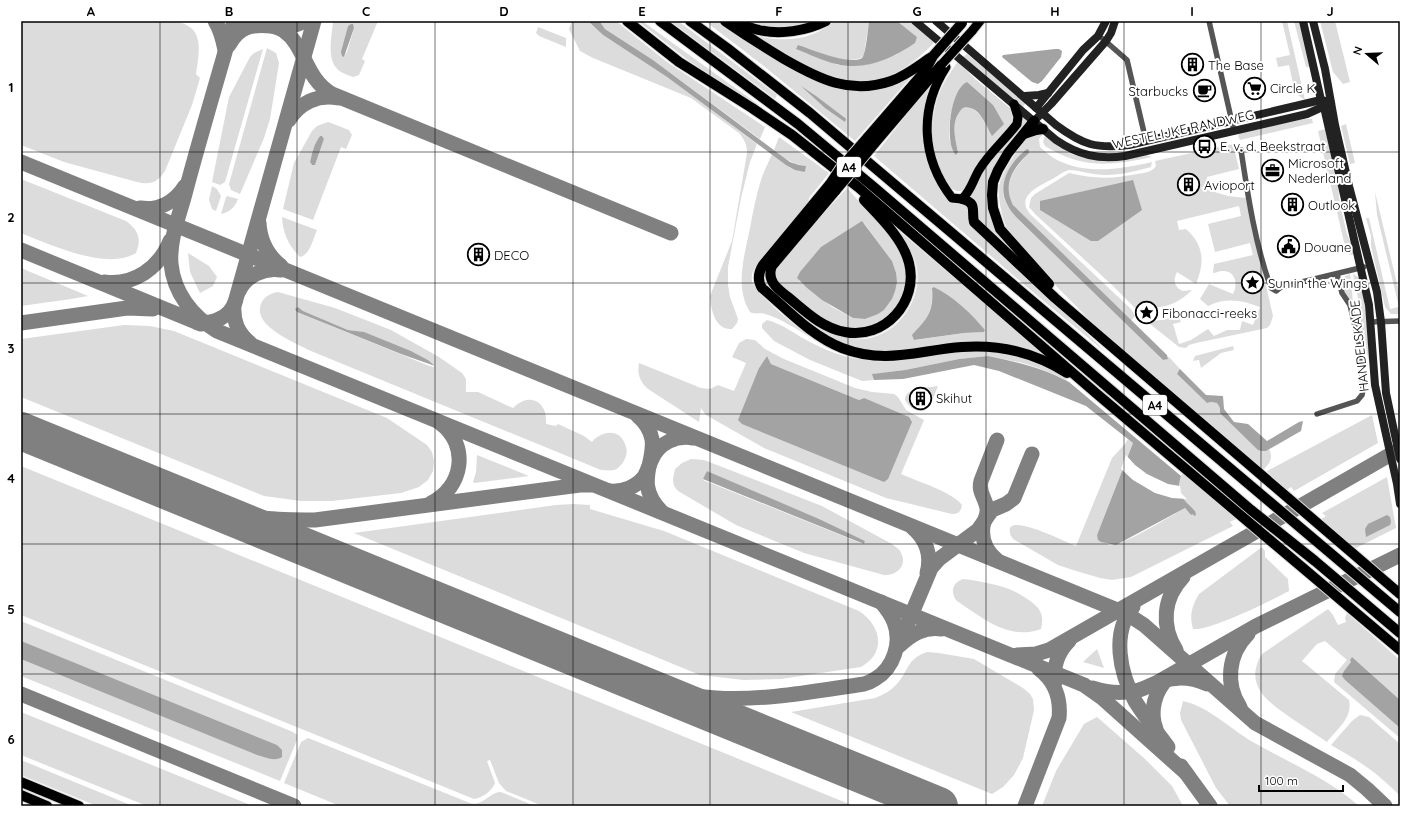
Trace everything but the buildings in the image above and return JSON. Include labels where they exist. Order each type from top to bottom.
[{"type":"highway","name":"A4","points":[[626,21],[679,62],[792,135],[858,187],[1097,394],[1400,650]]},
{"type":"highway","name":"A4","points":[[660,21],[798,124],[875,188],[1251,510],[1315,561],[1400,633]]},
{"type":"highway","name":"A4","points":[[690,21],[810,113],[1400,612]]},
{"type":"highway","points":[[724,21],[802,69],[825,80],[843,85],[868,86],[890,81],[905,74],[933,56],[962,22]]},
{"type":"highway","points":[[732,21],[760,30],[781,32],[807,28],[826,21]]},
{"type":"highway","name":"A4","points":[[830,166],[860,196],[895,235],[903,248],[909,264],[911,280],[909,291],[901,309],[895,317],[876,330],[858,333],[845,332],[823,324],[777,288],[770,279],[770,271],[772,266],[833,187],[870,141],[925,71],[933,56]]},
{"type":"highway","name":"A4","points":[[870,141],[944,66]]},
{"type":"highway","name":"A4","points":[[1034,121],[1002,161],[993,182],[993,208],[1000,229],[1010,243],[1089,328]]},
{"type":"highway","points":[[1023,135],[1033,131],[1043,130]]},
{"type":"highway","name":"A4","points":[[833,187],[762,265],[758,276],[762,288],[814,333],[828,342],[842,348],[859,353],[882,356],[903,355],[962,347],[990,346],[1009,349],[1030,355],[1050,364],[1097,394]]},
{"type":"highway","name":"A4","points":[[962,199],[968,201],[973,206],[974,222],[1055,298],[1400,594]]},
{"type":"highway","points":[[21,782],[79,806]]},
{"type":"highway","points":[[21,796],[47,806]]},
{"type":"main road","points":[[980,21],[944,66],[929,107],[927,138],[933,166],[945,190],[952,198],[962,199],[969,192],[979,170],[1017,124],[1018,117],[1014,104]]},
{"type":"street","name":"WESTELIJKE RANDWEG","points":[[915,21],[956,50],[1043,130],[1061,144],[1079,153],[1095,157],[1112,158],[1234,131],[1310,113],[1326,103]]},
{"type":"street","name":"WESTELIJKE RANDWEG","points":[[936,21],[1025,96],[1039,111],[1072,137],[1095,146],[1110,148],[1129,145],[1232,121],[1326,103]]},
{"type":"street","points":[[1034,121],[1048,93],[1084,50],[1098,36],[1106,21]]},
{"type":"street","points":[[1039,111],[1052,104],[1106,41],[1111,33],[1115,21]]},
{"type":"street","points":[[1209,21],[1234,131]]},
{"type":"street","name":"HANDELSKADE","points":[[1303,21],[1350,186],[1377,292],[1381,322],[1386,398],[1400,459]]},
{"type":"street","name":"HANDELSKADE","points":[[1313,21],[1325,69],[1328,126],[1369,305],[1375,385],[1400,504]]},
{"type":"street","points":[[1098,36],[1106,41],[1127,60],[1146,141]]},
{"type":"street","points":[[1025,96],[1048,93]]},
{"type":"street","points":[[1052,104],[1050,113],[1052,121]]},
{"type":"street","points":[[1310,113],[1321,117],[1328,126]]},
{"type":"street","points":[[1241,150],[1247,192],[1266,273],[1271,288],[1276,291],[1281,287],[1371,266]]},
{"type":"street","points":[[1317,414],[1357,401],[1362,395],[1363,390],[1360,348],[1350,304],[1342,293],[1337,274]]},
{"type":"street","points":[[1370,322],[1400,321]]},
{"type":"shaded area","points":[[21,21],[173,21],[185,24],[193,30],[198,41],[199,48],[196,74],[200,78],[192,105],[165,171],[156,181],[149,183],[137,182],[64,162],[21,145]]},
{"type":"shaded area","points":[[333,21],[378,21],[362,59],[365,61],[359,75],[353,77],[341,72],[336,68],[333,62],[331,56],[331,42]],"holes":[[[351,25],[354,28],[347,52],[344,57],[342,52],[348,26]]]},
{"type":"shaded area","points":[[572,21],[588,21],[603,35],[667,77],[757,144],[750,162],[741,198],[728,267],[730,297],[738,319],[737,323],[732,329],[726,328],[718,323],[711,307],[710,296],[732,241],[747,153],[744,140],[739,133],[691,98],[593,58],[580,51],[569,29]]},
{"type":"shaded area","points":[[588,21],[600,22],[605,29],[653,60],[790,162],[806,166],[805,172],[795,170],[786,165],[667,77],[603,35]]},
{"type":"shaded area","points":[[598,21],[616,21],[667,62],[765,127],[760,139],[653,60],[605,29]]},
{"type":"shaded area","points":[[638,21],[642,21],[759,105],[758,106],[689,61]]},
{"type":"shaded area","points":[[670,21],[678,21],[777,95],[775,99]]},
{"type":"shaded area","points":[[705,21],[718,21],[808,78],[820,83],[849,90],[918,69],[855,141],[765,67]]},
{"type":"shaded area","points":[[747,21],[809,21],[807,24],[799,26],[784,27],[762,25]]},
{"type":"shaded area","points":[[835,21],[869,21],[864,54],[861,58],[853,60],[836,59],[796,49],[838,65],[866,65],[896,55],[917,37],[897,21],[910,21],[935,42],[902,69],[891,75],[866,82],[830,78],[819,75],[751,34],[774,39],[805,37],[816,33]]},
{"type":"shaded area","points":[[869,21],[897,21],[917,37],[915,43],[887,59],[868,65],[858,66],[847,66],[831,63],[796,49],[798,45],[840,58],[857,60],[863,56],[866,46]]},
{"type":"shaded area","points":[[1282,21],[1287,21],[1305,100],[1295,93],[1289,65],[1278,67],[1276,58],[1290,55]]},
{"type":"shaded area","points":[[1294,21],[1300,21],[1310,67],[1306,67]]},
{"type":"shaded area","points":[[1320,21],[1335,21],[1350,82],[1343,84],[1333,72]]},
{"type":"shaded area","points":[[353,24],[354,28],[344,57],[342,56],[341,52],[348,26]]},
{"type":"shaded area","points":[[538,27],[566,38],[566,47],[539,36],[536,33]]},
{"type":"shaded area","points":[[267,48],[276,53],[279,63],[270,119],[264,138],[240,194],[231,190],[229,184]]},
{"type":"shaded area","points":[[263,49],[225,182],[220,185],[212,182],[229,97],[250,57],[254,53]]},
{"type":"shaded area","points":[[1055,49],[1062,51],[1061,57],[1038,84],[1032,82],[1002,57],[1003,55]]},
{"type":"shaded area","points":[[967,54],[1026,103],[1022,108],[963,57]]},
{"type":"shaded area","points":[[958,61],[975,79],[1010,108],[1013,117],[1011,124],[965,189],[958,191],[951,188],[941,172],[937,161],[932,136],[933,118],[938,95]],"holes":[[[955,98],[1004,124],[979,114],[972,108],[963,108],[956,118],[954,129],[958,152],[953,147],[950,140],[949,128]]]},
{"type":"shaded area","points":[[933,81],[925,123],[945,193],[954,204],[962,204],[968,207],[969,220],[1109,355],[1041,299],[874,156]]},
{"type":"shaded area","points":[[967,82],[993,105],[1004,124],[992,136],[978,112],[973,109],[963,108],[956,118],[954,129],[958,152],[956,155],[952,149],[950,140],[951,117],[956,95],[961,87]]},
{"type":"shaded area","points":[[801,86],[845,118],[845,122],[825,108]]},
{"type":"shaded area","points":[[1024,117],[1028,121],[1009,144],[993,171],[988,185],[987,199],[989,214],[996,229],[1002,238],[1024,262],[979,221],[977,203],[969,195],[977,177]]},
{"type":"shaded area","points":[[1304,119],[1312,119],[1313,123],[1240,140],[1238,136],[1239,133]]},
{"type":"shaded area","points":[[328,122],[349,130],[352,135],[346,149],[341,147],[313,220],[283,209],[294,163],[312,131],[317,126]],"holes":[[[322,136],[324,139],[315,165],[312,165],[310,162],[314,149],[318,139]]]},
{"type":"shaded area","points":[[1346,124],[1355,163],[1350,164],[1341,126]]},
{"type":"shaded area","points":[[1325,129],[1338,186],[1340,205],[1347,234],[1354,254],[1350,255],[1344,242],[1318,131]]},
{"type":"shaded area","points":[[1043,133],[1039,139],[1040,147],[1055,159],[1068,165],[1080,168],[1104,169],[1128,167],[1152,162],[1151,167],[1116,174],[1101,175],[1068,170],[1036,188],[1027,196],[1025,201],[1026,207],[1030,214],[1131,309],[1135,316],[1131,321],[1013,205],[1010,197],[1010,182],[1015,170],[1029,153],[1024,151],[1006,175],[1003,190],[1004,197],[1008,206],[1016,217],[1163,360],[1169,357],[1180,369],[1177,374],[1207,403],[1217,403],[1220,410],[1266,451],[1269,449],[1271,459],[1262,471],[1114,343],[1052,281],[1008,231],[1002,215],[999,191],[1000,181],[1011,160],[1024,142],[1031,136]]},
{"type":"shaded area","points":[[320,136],[324,139],[315,165],[312,165],[310,162],[312,152]]},
{"type":"shaded area","points":[[1045,136],[1070,153],[1081,157],[1105,159],[1146,155],[1152,157],[1109,164],[1084,162],[1071,159],[1045,146],[1043,142]]},
{"type":"shaded area","points":[[779,137],[829,173],[809,198],[808,203],[756,266],[752,273],[752,281],[755,287],[769,302],[787,319],[810,337],[789,324],[763,313],[750,312],[745,302],[743,292],[742,270],[755,204],[761,180],[772,154],[792,168],[805,172],[806,166],[792,162],[774,150]]},
{"type":"shaded area","points":[[1233,144],[1239,169],[1207,177],[1206,184],[1201,188],[1228,196],[1246,198],[1273,316],[1270,325],[1267,328],[1196,343],[1189,345],[1186,348],[1179,347],[1135,312],[1135,308],[1112,285],[1029,207],[1031,198],[1035,194],[1069,173],[1095,177],[1128,176],[1150,171],[1156,166],[1155,161]],"holes":[[[1239,206],[1241,216],[1208,224],[1215,252],[1250,243],[1253,255],[1214,264],[1213,273],[1222,271],[1231,273],[1235,279],[1235,290],[1233,294],[1209,284],[1200,299],[1208,306],[1221,301],[1234,300],[1260,307],[1253,325],[1242,321],[1240,330],[1227,330],[1214,336],[1208,329],[1191,340],[1179,344],[1173,324],[1181,322],[1178,316],[1163,320],[1149,321],[1144,308],[1158,308],[1170,305],[1187,295],[1192,290],[1183,291],[1176,285],[1175,278],[1177,272],[1196,284],[1201,268],[1201,254],[1192,235],[1186,229],[1179,230],[1177,221]]]},
{"type":"shaded area","points":[[1027,149],[1029,150],[1029,153],[1014,170],[1009,183],[1010,197],[1013,205],[1167,355],[1168,359],[1163,360],[1016,217],[1010,209],[1004,196],[1004,181],[1011,166]]},
{"type":"shaded area","points":[[21,179],[126,221],[138,235],[139,243],[136,253],[124,258],[95,258],[48,244],[21,233]]},
{"type":"shaded area","points":[[1133,180],[1142,210],[1098,241],[1091,241],[1040,210],[1040,201]]},
{"type":"shaded area","points":[[212,186],[217,189],[221,196],[216,211],[212,209],[209,200]]},
{"type":"shaded area","points":[[847,188],[878,221],[898,248],[904,264],[906,276],[905,289],[901,301],[885,320],[869,327],[854,328],[840,326],[813,312],[775,283],[773,270],[816,219],[825,212]],"holes":[[[864,223],[892,261],[892,299],[884,310],[865,319],[853,318],[832,307],[799,281]]]},
{"type":"shaded area","points":[[1375,192],[1400,296],[1400,314],[1391,314],[1385,307],[1371,246],[1371,236],[1366,218],[1369,218],[1390,309],[1399,307],[1377,215]]},
{"type":"shaded area","points":[[226,197],[238,199],[232,209],[221,214]]},
{"type":"shaded area","points":[[282,217],[317,230],[309,250],[303,256],[300,257],[289,243],[285,234]]},
{"type":"shaded area","points":[[862,221],[892,261],[897,282],[892,299],[884,310],[865,319],[853,318],[822,300],[797,278],[800,272],[821,247]]},
{"type":"shaded area","points":[[892,225],[1053,362],[1034,353],[918,349],[891,351],[860,349],[835,340],[805,319],[828,332],[853,339],[868,338],[881,334],[893,327],[903,317],[911,305],[916,292],[918,278],[916,264],[912,253]],"holes":[[[934,287],[968,312],[985,330],[984,332],[964,333],[916,340],[913,335],[926,319],[932,303],[932,288]]]},
{"type":"shaded area","points":[[188,253],[209,266],[217,277],[213,286],[200,293],[190,272]]},
{"type":"shaded area","points":[[21,268],[88,296],[21,306]]},
{"type":"shaded area","points":[[1350,274],[1354,311],[1342,285],[1343,277]]},
{"type":"shaded area","points":[[1353,274],[1359,278],[1362,289],[1367,322],[1370,367],[1357,306],[1359,303]]},
{"type":"shaded area","points":[[934,287],[962,306],[985,330],[984,332],[964,333],[914,340],[912,335],[922,324],[931,309],[932,288]]},
{"type":"shaded area","points":[[278,292],[335,308],[391,330],[439,357],[462,373],[466,379],[466,392],[478,392],[513,408],[526,400],[537,401],[544,410],[546,424],[556,426],[558,424],[584,436],[592,442],[596,438],[606,433],[616,434],[624,441],[627,450],[626,457],[620,466],[614,470],[601,470],[311,351],[277,333],[263,320],[260,312],[262,301],[270,294]],"holes":[[[298,307],[303,311],[348,330],[362,332],[411,351],[428,360],[435,366],[433,367],[427,365],[297,312],[296,309]]]},
{"type":"shaded area","points":[[298,307],[303,311],[348,330],[364,332],[411,351],[428,360],[435,366],[401,354],[297,312],[295,309]]},
{"type":"shaded area","points":[[767,320],[784,327],[820,347],[853,358],[889,362],[966,351],[1006,353],[1032,360],[1057,372],[1069,382],[1056,375],[1023,363],[988,356],[959,359],[905,370],[873,374],[874,380],[862,381],[810,360],[774,341],[762,328],[762,324]]},
{"type":"shaded area","points":[[124,325],[150,326],[174,331],[387,418],[427,445],[432,452],[434,461],[433,471],[428,480],[419,487],[401,493],[332,501],[301,501],[264,496],[21,397],[21,339]]},
{"type":"shaded area","points":[[746,339],[755,340],[765,349],[784,359],[855,388],[872,392],[894,394],[898,397],[906,410],[924,420],[901,474],[934,487],[951,496],[962,505],[960,511],[952,514],[886,498],[764,448],[706,415],[701,408],[699,422],[648,389],[640,378],[638,371],[639,363],[701,388],[710,389],[718,385],[734,391],[746,363],[732,357],[739,343]],"holes":[[[767,356],[771,364],[859,400],[864,398],[884,482],[759,368]]]},
{"type":"shaded area","points":[[1233,346],[1234,350],[1221,353],[1201,368],[1199,360],[1193,361],[1195,356]]},
{"type":"shaded area","points":[[767,356],[771,364],[859,400],[864,398],[909,417],[912,422],[888,479],[884,482],[742,424],[738,420],[759,368]]},
{"type":"shaded area","points":[[988,356],[1030,366],[1069,382],[1181,476],[1179,492],[1183,499],[1195,511],[1196,515],[1191,515],[1185,508],[1116,545],[1101,542],[1098,540],[1097,535],[1133,443],[1086,406],[999,371],[974,365],[903,379],[874,380],[872,374],[905,370],[959,359]]},
{"type":"shaded area","points":[[1180,369],[1206,395],[1223,396],[1224,409],[1234,422],[1248,424],[1267,441],[1303,421],[1301,431],[1266,451],[1258,450],[1220,413],[1220,408],[1217,403],[1207,403],[1177,374]]},
{"type":"shaded area","points":[[938,386],[930,406],[924,411],[918,411],[908,405],[905,400],[906,396],[913,390]]},
{"type":"shaded area","points":[[1372,415],[1378,443],[1294,491],[1291,487],[1285,491],[1267,471]]},
{"type":"shaded area","points":[[1128,439],[1133,443],[1097,535],[1104,542],[1109,545],[1115,545],[1146,530],[1185,508],[1191,515],[1195,511],[1182,498],[1179,491],[1182,473],[1238,518],[1230,522],[1233,526],[1131,577],[1112,580],[1100,578],[1058,565],[1013,539],[1010,532],[1011,526],[1022,525],[1046,533],[1076,546],[1112,458]]},
{"type":"shaded area","points":[[477,455],[529,476],[474,483]]},
{"type":"shaded area","points":[[691,459],[704,460],[822,506],[899,549],[903,558],[902,566],[893,574],[884,575],[804,553],[736,525],[678,491],[674,486],[673,478],[675,469],[682,463]],"holes":[[[707,471],[865,541],[863,544],[703,480]]]},
{"type":"shaded area","points":[[21,466],[854,806],[543,806],[506,791],[499,783],[490,760],[487,761],[495,783],[492,789],[486,794],[474,799],[21,615]]},
{"type":"shaded area","points":[[707,471],[819,519],[865,541],[864,544],[703,479]]},
{"type":"shaded area","points":[[1387,477],[1396,528],[1356,548],[1320,520],[1326,516],[1322,513]]},
{"type":"shaded area","points":[[556,505],[590,505],[590,509],[664,531],[859,611],[872,624],[876,631],[878,647],[875,654],[861,667],[781,679],[744,680],[700,675],[354,533]]},
{"type":"shaded area","points":[[1387,515],[1390,517],[1390,525],[1366,537],[1365,529],[1368,524]]},
{"type":"shaded area","points":[[1262,547],[1265,551],[1265,557],[1288,579],[1289,591],[1256,608],[1226,620],[1213,625],[1193,629],[1191,619],[1192,611],[1199,594]]},
{"type":"shaded area","points":[[963,579],[984,582],[1014,591],[1023,596],[1036,605],[1040,610],[1042,618],[1041,629],[1029,632],[1007,630],[977,614],[957,601],[953,595],[954,586]]},
{"type":"shaded area","points":[[1328,609],[1338,625],[1346,622],[1345,618],[1347,613],[1400,660],[1400,700],[1352,657],[1350,660],[1352,662],[1344,671],[1345,680],[1400,728],[1400,738],[1334,682],[1335,674],[1347,660],[1325,641],[1317,644],[1302,661],[1349,700],[1350,706],[1349,712],[1343,723],[1327,742],[1274,706],[1261,692],[1255,675],[1257,665],[1262,654]]},
{"type":"shaded area","points":[[21,621],[293,732],[297,735],[297,740],[280,781],[21,676]]},
{"type":"shaded area","points":[[21,641],[277,745],[282,750],[282,757],[273,759],[257,755],[21,659]]},
{"type":"shaded area","points":[[1097,649],[1104,668],[1083,662]]},
{"type":"shaded area","points":[[927,652],[974,659],[1023,688],[1033,699],[1034,710],[1023,758],[1014,775],[1003,787],[992,794],[791,712],[878,697],[894,687],[915,658]]},
{"type":"shaded area","points":[[1352,657],[1400,700],[1400,728],[1342,676],[1351,662],[1350,660]]},
{"type":"shaded area","points":[[1183,701],[1210,712],[1251,741],[1334,787],[1359,806],[1230,806],[1216,788],[1181,720],[1180,713]]},
{"type":"shaded area","points":[[21,712],[253,806],[147,806],[21,755]]},
{"type":"shaded area","points":[[1360,715],[1369,717],[1400,744],[1400,796],[1368,768],[1331,745],[1352,721]]},
{"type":"shaded area","points":[[1097,717],[1145,759],[1172,786],[1183,806],[1042,806],[1056,771],[1084,724]]},
{"type":"shaded area","points":[[308,738],[470,803],[479,803],[493,794],[501,792],[535,806],[340,806],[284,783],[301,742]]},
{"type":"shaded area","points":[[21,760],[133,806],[97,806],[21,775]]},
{"type":"pier","points":[[1126,455],[1135,465],[1147,474],[1168,484],[1180,486],[1181,493],[1187,499],[1172,498],[1155,493],[1133,480],[1121,469]]},
{"type":"taxiway","points":[[215,21],[223,39],[225,50]]},
{"type":"taxiway","points":[[234,21],[176,227],[171,255],[173,275],[180,294],[192,311],[208,325],[217,331],[1084,685],[1101,697],[1186,773]]},
{"type":"taxiway","points":[[255,21],[278,28],[291,37],[316,80],[323,88],[332,94],[671,233]]},
{"type":"taxiway","points":[[229,45],[237,34],[245,28],[254,26],[294,25],[304,21]]},
{"type":"taxiway","points":[[250,343],[237,327],[234,317],[234,306],[314,21]]},
{"type":"taxiway","points":[[289,120],[298,109],[310,101],[323,97],[338,98]]},
{"type":"taxiway","points":[[21,162],[1127,614],[1144,625],[1255,723],[1350,775],[1385,806]]},
{"type":"taxiway","points":[[140,208],[147,209],[160,207],[176,197],[185,186]]},
{"type":"taxiway","points":[[259,223],[261,236],[265,247],[276,262],[281,266]]},
{"type":"taxiway","points":[[104,282],[125,281],[144,273],[159,259],[170,241]]},
{"type":"taxiway","points":[[21,250],[201,324]]},
{"type":"taxiway","points":[[239,291],[246,281],[256,274],[268,270],[281,270]]},
{"type":"taxiway","points":[[198,323],[215,321],[225,316],[233,307],[235,302]]},
{"type":"taxiway","points":[[21,323],[127,308],[153,309]]},
{"type":"taxiway","points":[[637,415],[648,427],[652,439],[648,486],[652,499],[662,512]]},
{"type":"taxiway","points":[[431,503],[442,496],[450,487],[456,477],[459,466],[459,454],[456,443],[450,432],[440,423]]},
{"type":"taxiway","points":[[610,491],[620,491],[641,481],[655,453],[669,441],[687,437],[693,438]]},
{"type":"taxiway","points":[[997,440],[981,481],[980,488],[987,508],[983,526],[984,541],[990,553],[997,560]]},
{"type":"taxiway","points":[[1017,655],[1036,654],[1049,650],[1400,449]]},
{"type":"taxiway","points":[[899,644],[931,568],[939,559],[978,530],[992,510],[1006,504],[1014,498],[1032,454]]},
{"type":"taxiway","points":[[198,503],[238,514],[262,518],[282,520],[315,520],[580,485],[591,485]]},
{"type":"taxiway","points":[[912,527],[921,537],[927,548],[929,560],[927,573]]},
{"type":"taxiway","points":[[1158,682],[1256,626],[1400,555]]},
{"type":"taxiway","points":[[1176,650],[1168,631],[1166,612],[1171,594],[1183,577]]},
{"type":"taxiway","points":[[616,674],[653,686],[691,695],[734,699],[771,697],[864,684],[882,674],[895,654],[897,646],[894,622],[881,602]]},
{"type":"taxiway","points":[[1133,607],[1126,617],[1122,629],[1120,641],[1122,666],[1125,678],[1135,701],[1168,747]]},
{"type":"taxiway","points":[[899,646],[918,632],[935,628],[942,629]]},
{"type":"taxiway","points":[[1240,707],[1232,689],[1231,669],[1236,651],[1248,634]]},
{"type":"taxiway","points":[[1055,682],[1057,660],[1065,645],[1069,641]]},
{"type":"taxiway","points":[[1025,806],[1059,718],[1059,704],[1056,691],[1049,679],[1039,669]]},
{"type":"taxiway","points":[[1156,729],[1153,715],[1154,702],[1163,683],[1168,678]]},
{"type":"taxiway","points":[[1093,688],[1110,692],[1127,692],[1139,690],[1165,680],[1177,678],[1195,680],[1207,684]]},
{"type":"taxiway","points":[[21,694],[294,806]]},
{"type":"taxiway","points":[[1181,766],[1210,806]]},
{"type":"runway","points":[[21,431],[939,806]]},
{"type":"place","name":"The Base","points":[[1193,65]]},
{"type":"place","name":"Circle K","points":[[1255,88]]},
{"type":"place","name":"Starbucks","points":[[1204,91]]},
{"type":"place","name":"E. v. d. Beekstraat","points":[[1205,146]]},
{"type":"place","name":"Microsoft Nederland","points":[[1273,170]]},
{"type":"place","name":"Avioport","points":[[1188,185]]},
{"type":"place","name":"Outlook","points":[[1292,205]]},
{"type":"place","name":"Douane","points":[[1288,247]]},
{"type":"place","name":"DECO","points":[[479,255]]},
{"type":"place","name":"Sun in the Wings","points":[[1253,283]]},
{"type":"place","name":"Fibonacci-reeks","points":[[1146,313]]},
{"type":"place","name":"Skihut","points":[[921,398]]}]
